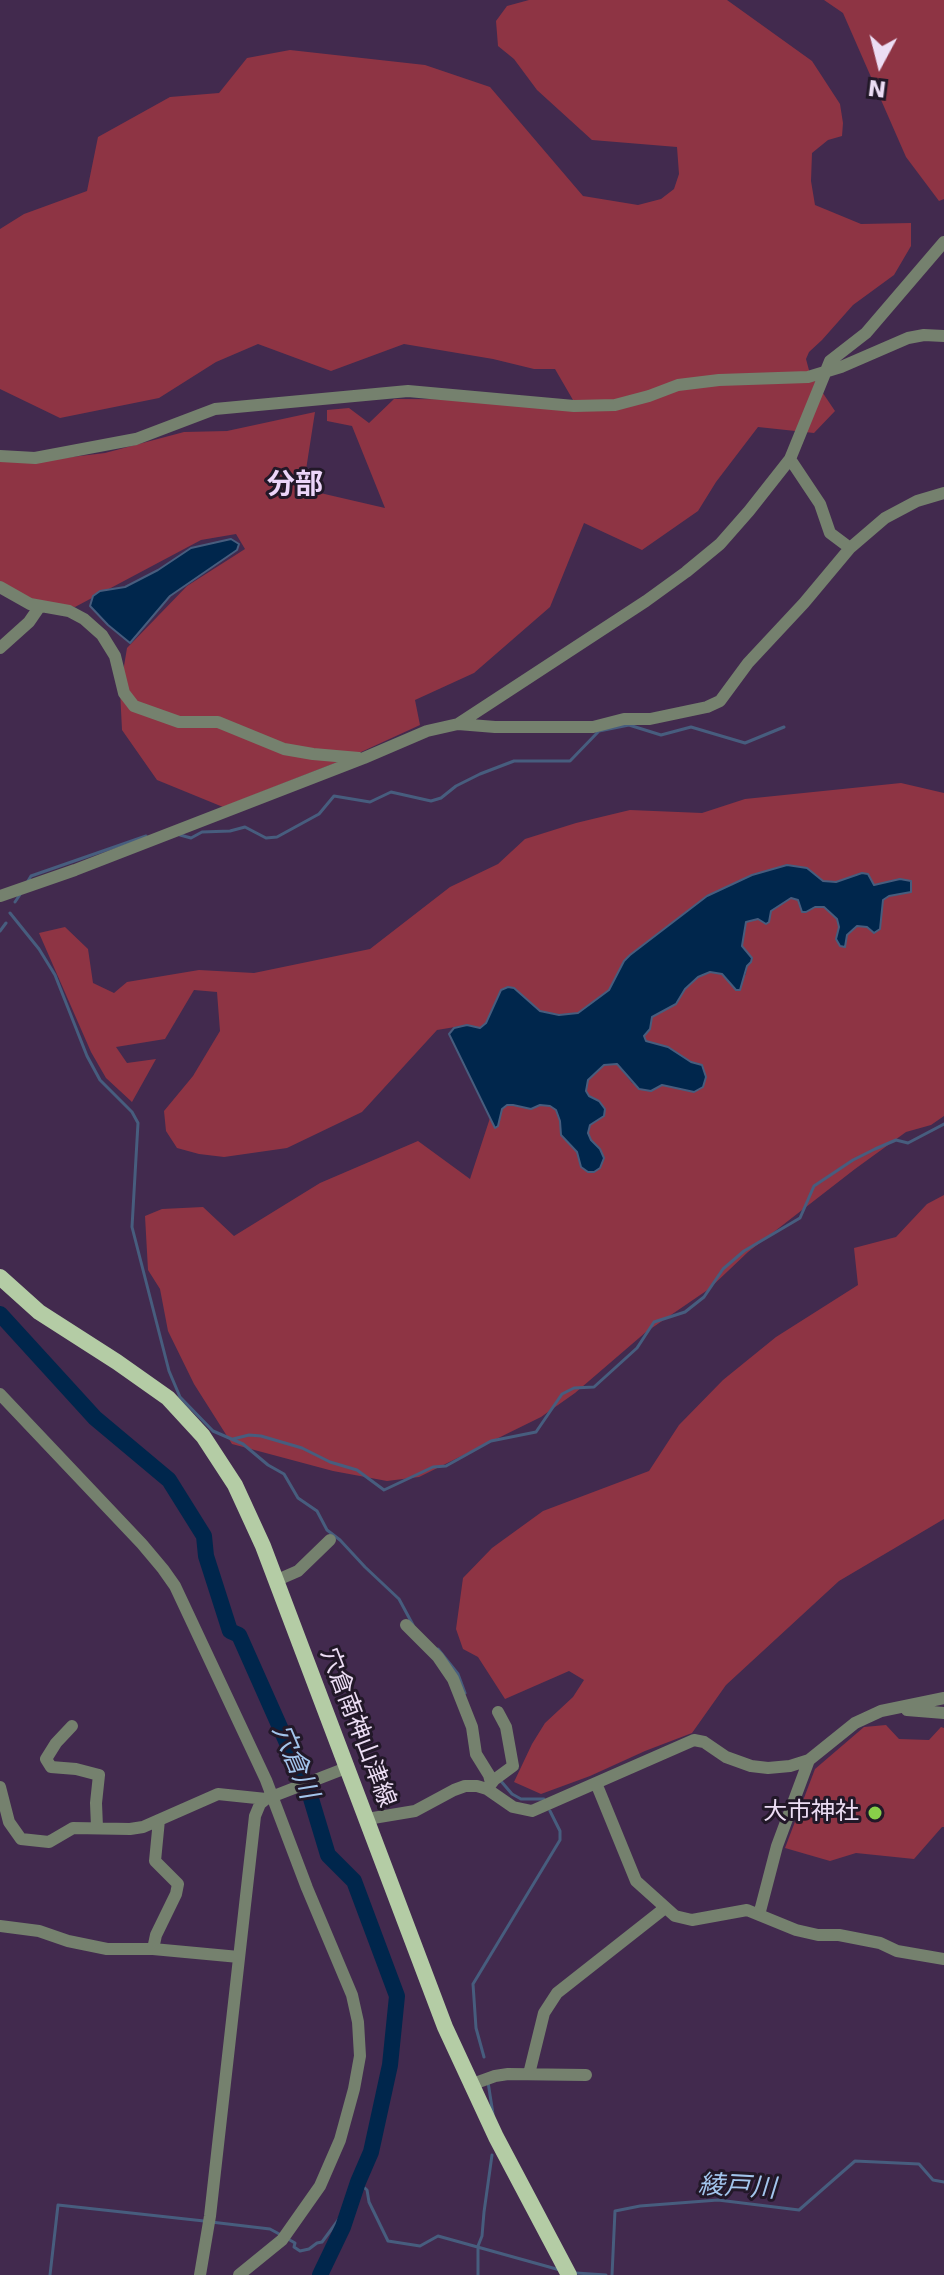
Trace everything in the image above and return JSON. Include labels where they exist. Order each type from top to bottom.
[{"type":"main road","name":"穴倉南神山津線","points":[[0,1277],[39,1312],[153,1386],[190,1420],[235,1485],[263,1546],[343,1770],[367,1819],[445,2027],[481,2081],[531,2205],[566,2270]]},
{"type":"street","points":[[458,724],[686,572],[720,544],[790,459],[830,361],[866,333],[944,242]]},
{"type":"street","points":[[0,456],[35,458],[148,436],[215,409],[408,391],[600,406],[633,401],[678,385],[719,380],[792,379],[824,373],[908,338],[944,336]]},
{"type":"street","points":[[790,459],[820,504],[830,533],[850,548]]},
{"type":"street","points":[[0,896],[75,870],[427,731],[458,724],[593,727],[624,719],[650,719],[707,707],[720,701],[748,663],[850,548],[885,518],[917,501],[944,493]]},
{"type":"street","points":[[0,587],[30,604],[69,611],[84,619],[102,635],[115,656],[124,693],[134,706],[179,722],[218,722],[284,749],[364,758]]},
{"type":"street","points":[[0,648],[29,622],[40,606]]},
{"type":"street","points":[[0,1394],[168,1575],[266,1780],[352,1995],[360,2051],[346,2121],[320,2186],[282,2240],[239,2275]]},
{"type":"street","points":[[275,1581],[298,1571],[330,1540]]},
{"type":"street","points":[[406,1625],[438,1657],[453,1679],[472,1727],[476,1754],[493,1782],[513,1807],[532,1811],[694,1740],[751,1766],[783,1767],[809,1760],[855,1723],[881,1711],[944,1698]]},
{"type":"street","points":[[895,1709],[944,1713]]},
{"type":"street","points":[[367,1819],[415,1811],[454,1790],[493,1782],[513,1766],[506,1727],[498,1712]]},
{"type":"street","points":[[72,1726],[46,1759],[51,1767],[99,1775],[97,1827]]},
{"type":"street","points":[[759,1915],[777,1846],[809,1760]]},
{"type":"street","points":[[200,2275],[210,2216],[255,1816],[260,1804],[271,1797],[343,1770]]},
{"type":"street","points":[[596,1783],[636,1881],[665,1908],[684,1920],[747,1910],[796,1930],[880,1943],[897,1951],[944,1959]]},
{"type":"street","points":[[0,1787],[9,1822],[21,1839],[49,1842],[73,1828],[143,1827],[218,1794],[271,1797]]},
{"type":"street","points":[[153,1949],[178,1884],[155,1861],[159,1820]]},
{"type":"street","points":[[529,2074],[544,2013],[557,1993],[665,1908]]},
{"type":"street","points":[[0,1926],[39,1931],[107,1949],[153,1949],[239,1957]]},
{"type":"street","points":[[481,2081],[508,2074],[586,2075]]},
{"type":"shaded area","points":[[529,0],[727,0],[812,61],[840,104],[843,123],[842,136],[828,140],[812,153],[811,181],[815,205],[861,224],[911,223],[911,246],[894,275],[853,305],[806,359],[810,374],[835,411],[814,433],[758,427],[698,511],[642,550],[584,523],[550,607],[474,673],[415,700],[420,725],[348,758],[223,807],[157,780],[122,730],[120,690],[127,648],[187,586],[245,549],[236,534],[201,540],[75,607],[33,600],[0,582],[0,461],[30,462],[105,453],[184,432],[227,431],[315,412],[303,489],[385,508],[352,426],[327,421],[327,410],[349,408],[369,423],[394,399],[573,400],[555,369],[534,369],[404,344],[331,371],[258,344],[216,362],[159,398],[60,418],[0,389],[0,229],[24,214],[87,191],[98,137],[170,97],[219,93],[247,58],[290,50],[425,65],[490,87],[583,196],[638,205],[661,199],[674,189],[679,174],[677,147],[592,140],[537,90],[514,59],[498,46],[496,21],[507,6]]},
{"type":"shaded area","points":[[824,0],[944,0],[944,199],[939,201],[906,157],[843,13]]},
{"type":"shaded area","points":[[901,783],[944,793],[944,1116],[931,1125],[906,1132],[855,1169],[748,1252],[709,1289],[646,1332],[575,1393],[541,1417],[419,1477],[387,1481],[333,1471],[232,1444],[194,1384],[168,1331],[160,1289],[148,1270],[145,1216],[162,1209],[203,1207],[234,1236],[320,1183],[418,1141],[470,1179],[490,1118],[495,1128],[498,1126],[502,1109],[507,1105],[531,1109],[550,1105],[556,1110],[561,1135],[577,1152],[581,1167],[600,1149],[588,1134],[590,1125],[603,1116],[599,1101],[586,1091],[588,1080],[604,1065],[617,1064],[632,1083],[651,1091],[662,1085],[694,1092],[702,1065],[691,1062],[668,1047],[646,1041],[644,1036],[650,1029],[652,1017],[676,1004],[685,989],[698,977],[710,972],[722,974],[736,989],[746,974],[742,946],[746,922],[758,919],[769,922],[771,911],[791,897],[798,900],[806,912],[815,907],[824,907],[837,919],[839,927],[847,935],[858,926],[867,927],[889,896],[911,892],[900,879],[873,885],[862,873],[836,882],[823,881],[807,868],[752,875],[707,896],[630,955],[609,990],[578,1013],[559,1015],[540,1011],[514,988],[501,990],[486,1023],[479,1028],[467,1025],[437,1030],[362,1112],[287,1148],[224,1157],[177,1148],[166,1131],[164,1111],[193,1076],[220,1031],[217,992],[194,990],[165,1039],[116,1047],[127,1063],[156,1059],[132,1102],[106,1078],[91,1052],[39,933],[65,927],[88,949],[93,983],[114,993],[127,982],[199,970],[254,973],[370,949],[450,887],[498,864],[525,839],[576,823],[630,810],[702,813],[745,799]]},
{"type":"shaded area","points":[[944,1195],[944,1519],[839,1581],[726,1685],[692,1733],[541,1794],[514,1782],[545,1723],[573,1697],[584,1680],[569,1671],[505,1699],[478,1657],[463,1649],[456,1629],[463,1578],[492,1548],[543,1511],[649,1471],[679,1425],[723,1380],[776,1337],[858,1285],[854,1248],[896,1237],[927,1204]]},
{"type":"shaded area","points":[[886,1725],[899,1739],[929,1740],[941,1727],[944,1728],[944,1827],[914,1859],[856,1853],[830,1861],[785,1848],[815,1769],[864,1727]]},
{"type":"water","points":[[231,539],[239,544],[237,550],[170,596],[130,643],[90,606],[93,596],[100,591],[125,587],[191,548]]},
{"type":"water","points":[[787,865],[807,868],[823,881],[836,882],[862,873],[868,874],[874,885],[900,879],[911,881],[911,892],[883,900],[880,929],[874,933],[867,927],[857,926],[847,935],[845,947],[840,946],[836,939],[837,919],[824,907],[802,912],[798,900],[791,898],[771,911],[766,924],[758,919],[746,922],[742,946],[752,958],[740,990],[736,990],[722,974],[710,972],[698,977],[685,989],[676,1004],[652,1017],[650,1029],[644,1036],[646,1041],[668,1047],[691,1062],[702,1065],[706,1077],[703,1087],[694,1092],[662,1085],[651,1091],[639,1089],[617,1064],[604,1065],[588,1080],[586,1091],[605,1109],[604,1116],[590,1125],[588,1133],[604,1158],[600,1168],[594,1172],[581,1167],[577,1152],[561,1135],[556,1110],[550,1106],[540,1105],[531,1109],[507,1105],[502,1109],[495,1128],[449,1034],[454,1028],[467,1025],[480,1028],[486,1023],[501,990],[508,987],[514,988],[540,1011],[559,1015],[578,1013],[609,990],[630,955],[707,896],[752,875]]},
{"type":"waterway","points":[[180,835],[191,838],[202,832],[245,827],[266,838],[277,837],[319,814],[334,796],[370,802],[391,792],[431,801],[480,774],[514,761],[570,761],[599,731],[629,725],[661,735],[691,727],[745,743],[784,727]]},
{"type":"waterway","points":[[28,881],[31,876],[146,836]]},
{"type":"waterway","points":[[15,902],[21,893]]},
{"type":"waterway","points":[[10,913],[55,975],[87,1056],[100,1080],[132,1112],[138,1123],[132,1227],[169,1371],[180,1397],[213,1431],[243,1444],[284,1474],[298,1498],[317,1511],[327,1530],[399,1599],[413,1625]]},
{"type":"waterway","points":[[0,931],[6,923]]},
{"type":"waterway","points":[[233,1439],[261,1436],[302,1448],[330,1462],[357,1470],[384,1490],[433,1467],[446,1466],[491,1441],[536,1432],[562,1394],[574,1388],[594,1387],[637,1348],[654,1322],[685,1312],[704,1297],[723,1269],[744,1251],[800,1218],[814,1186],[875,1149],[896,1140],[908,1143],[944,1124]]},
{"type":"waterway","name":"穴倉川","points":[[0,1314],[95,1418],[169,1480],[204,1536],[206,1556],[230,1631],[239,1635],[300,1779],[309,1792],[328,1855],[354,1881],[397,1996],[390,2065],[371,2152],[343,2227],[320,2275]]},
{"type":"waterway","points":[[438,1649],[458,1674],[465,1693]]},
{"type":"waterway","points":[[500,1780],[521,1799],[544,1799]]},
{"type":"waterway","points":[[484,2057],[476,2028],[473,1984],[560,1840],[560,1831],[550,1811]]},
{"type":"waterway","points":[[488,2082],[493,2114]]},
{"type":"waterway","points":[[478,2275],[478,2246],[482,2236],[492,2155]]},
{"type":"waterway","name":"綾戸川","points":[[612,2275],[615,2211],[718,2200],[799,2210],[855,2161],[919,2164],[933,2180],[944,2182]]},
{"type":"waterway","name":"綾戸川","points":[[358,2182],[367,2190],[369,2202],[388,2241],[420,2246],[438,2236],[560,2270]]},
{"type":"waterway","points":[[50,2275],[58,2205],[204,2221]]},
{"type":"waterway","points":[[288,2239],[300,2251],[309,2249],[322,2242],[339,2219],[345,2219]]},
{"type":"waterway","points":[[211,2222],[270,2229],[281,2235]]},
{"type":"waterway","name":"綾戸川","points":[[576,2273],[606,2275]]},
{"type":"place","name":"大市神社","points":[[875,1813]]},
{"type":"district","name":"分部","points":[[295,486]]}]
